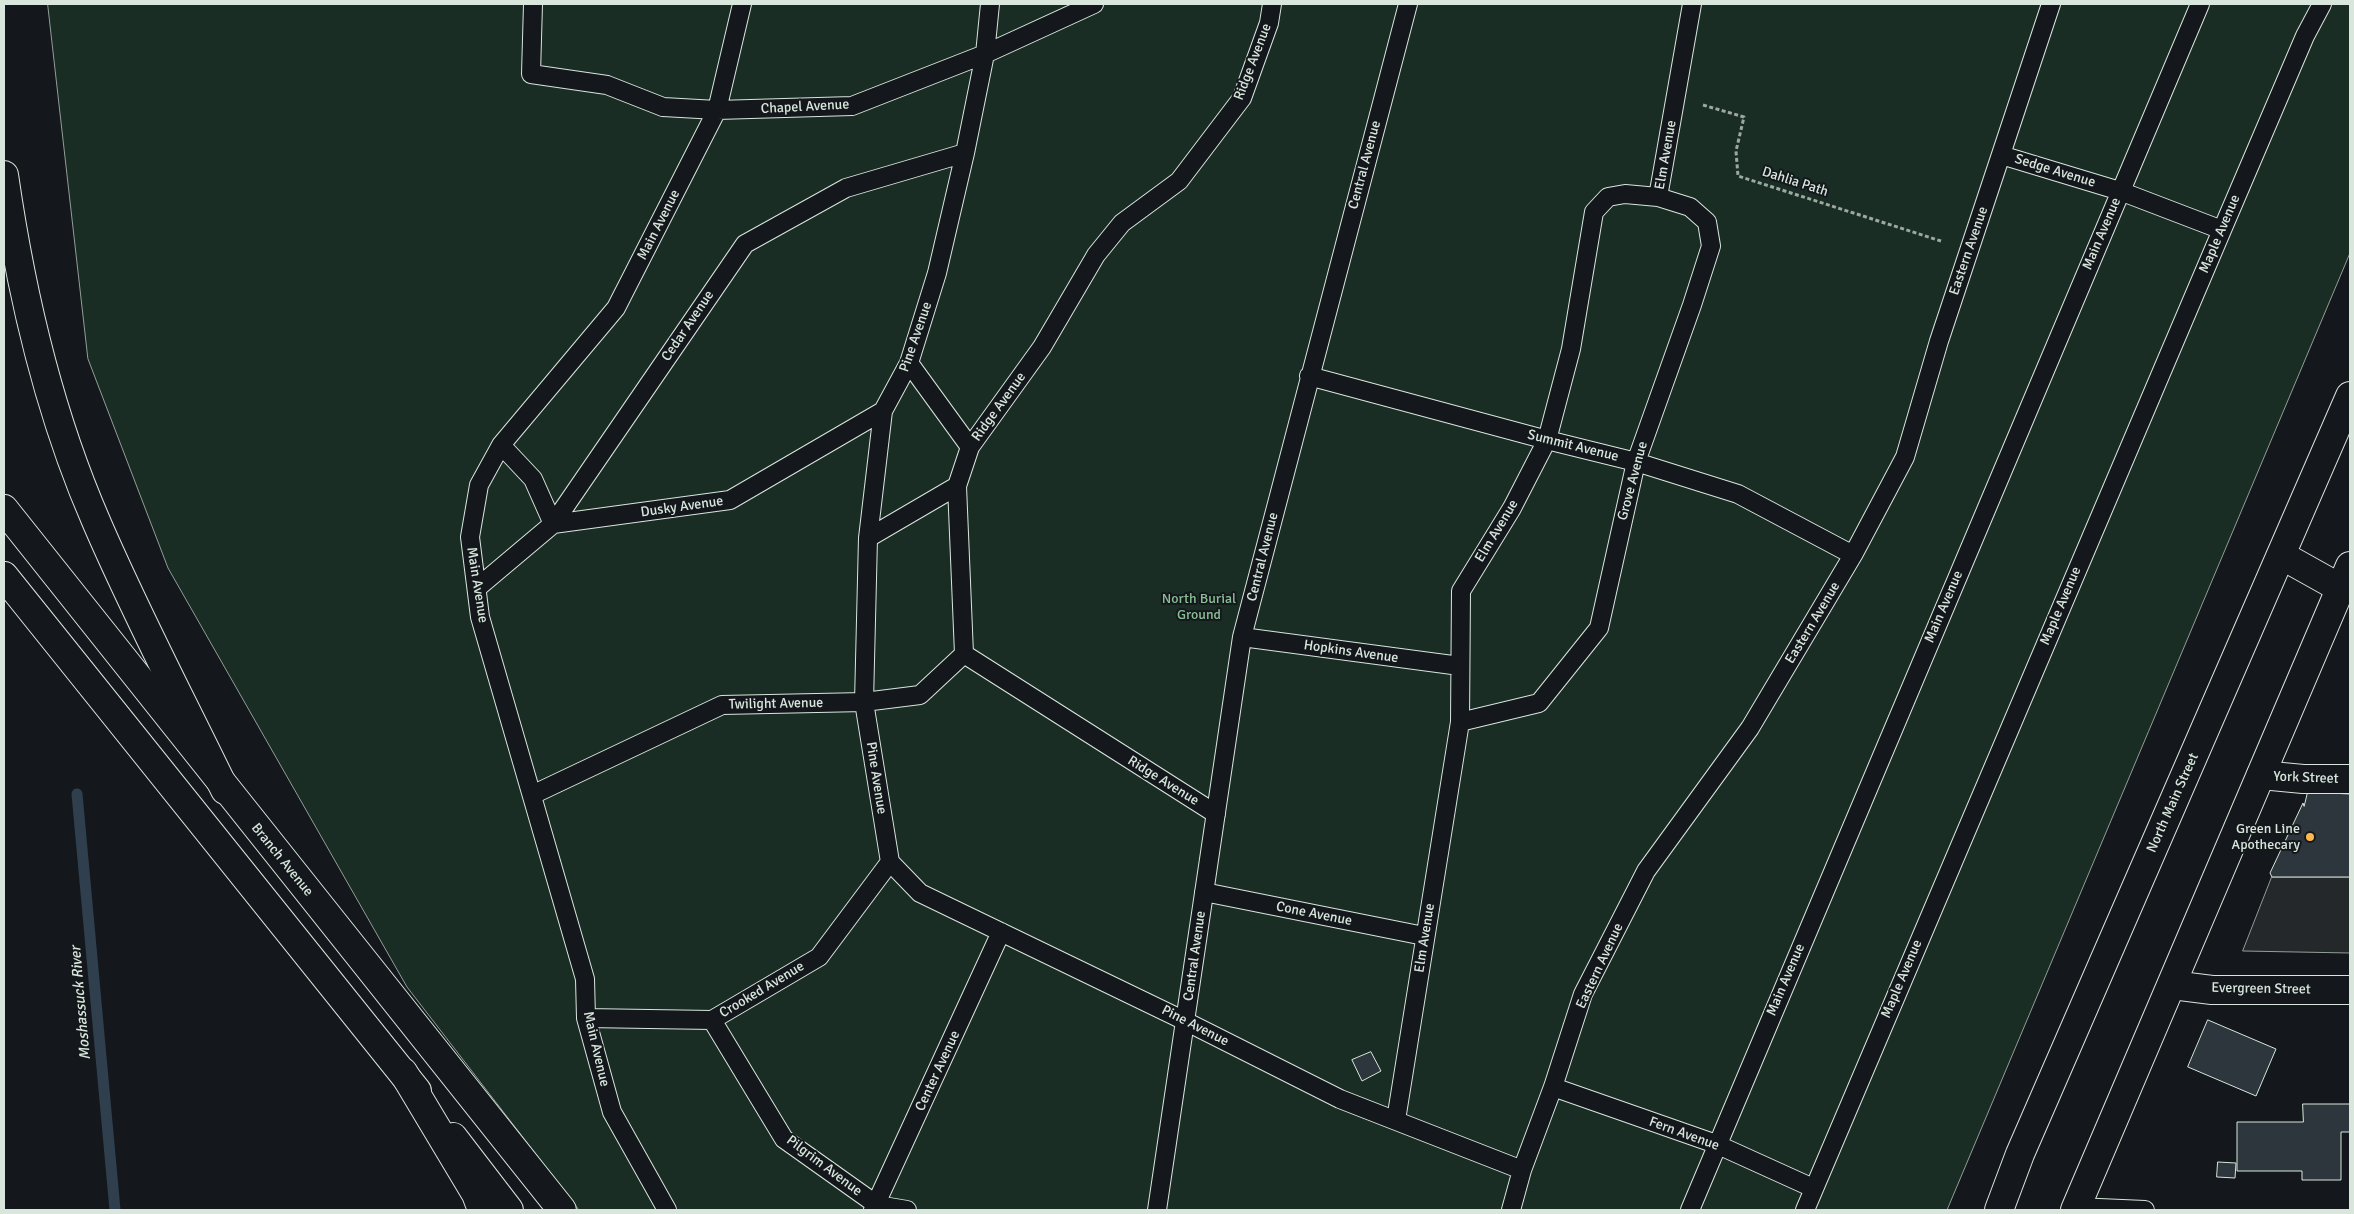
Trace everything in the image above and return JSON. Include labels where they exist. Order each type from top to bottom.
[{"type":"main road","points":[[4,174],[24,295],[38,352],[74,464],[95,520],[119,572],[225,790]]},
{"type":"main road","name":"North Main Street","points":[[1999,1210],[2024,1145],[2350,396]]},
{"type":"main road","name":"Branch Avenue","points":[[4,509],[225,790],[562,1210]]},
{"type":"main road","points":[[2075,1209],[2345,577],[2281,555]]},
{"type":"main road","points":[[4,576],[403,1072],[509,1210]]},
{"type":"main road","name":"York Street","points":[[2261,776],[2304,779],[2350,779]]},
{"type":"main road","name":"Evergreen Street","points":[[2172,985],[2212,990],[2350,990]]},
{"type":"main road","points":[[403,1072],[476,1194],[482,1210]]},
{"type":"lane","name":"Chapel Avenue","points":[[534,4],[531,74],[607,85],[663,107],[718,110],[852,106],[985,54],[1094,4]]},
{"type":"lane","name":"Main Avenue","points":[[667,1210],[612,1112],[586,1018],[585,979],[480,617],[470,537],[479,485],[501,444],[616,308],[718,110],[742,4]]},
{"type":"lane","name":"Pine Avenue","points":[[990,4],[985,54],[965,153],[937,273],[909,363],[883,410],[868,538],[864,702],[890,862],[920,893],[1186,1021],[1340,1100],[1522,1170]]},
{"type":"lane","name":"Ridge Avenue","points":[[1216,814],[964,654],[957,486],[970,447],[1042,348],[1096,256],[1122,223],[1179,181],[1242,98],[1269,23],[1272,4]]},
{"type":"lane","name":"Central Avenue","points":[[1158,1210],[1242,637],[1408,4]]},
{"type":"lane","name":"Elm Avenue","points":[[1396,1120],[1424,936],[1460,722],[1461,591],[1512,508],[1546,440],[1570,349],[1594,212],[1608,198],[1625,194],[1658,197],[1692,4]]},
{"type":"lane","name":"Eastern Avenue","points":[[1510,1210],[1583,994],[1646,871],[1750,728],[1853,556],[1905,457],[1939,341],[2051,4]]},
{"type":"lane","name":"Main Avenue","points":[[1690,1210],[1716,1144],[2200,4]]},
{"type":"lane","name":"Maple Avenue","points":[[1805,1210],[2305,36],[2322,4]]},
{"type":"lane","name":"Cedar Avenue","points":[[477,588],[553,524],[745,244],[846,188],[965,153]]},
{"type":"lane","name":"Sedge Avenue","points":[[2001,155],[2120,191],[2222,230]]},
{"type":"lane","name":"Grove Avenue","points":[[1460,722],[1538,703],[1599,628],[1636,462],[1692,305],[1710,246],[1707,222],[1690,207],[1658,197]]},
{"type":"lane","points":[[909,363],[970,447]]},
{"type":"lane","name":"Summit Avenue","points":[[1309,376],[1546,440],[1636,462],[1738,494],[1853,556]]},
{"type":"lane","name":"Dusky Avenue","points":[[553,524],[730,500],[883,410]]},
{"type":"lane","points":[[501,444],[533,479],[553,524]]},
{"type":"lane","points":[[868,538],[957,486]]},
{"type":"lane","name":"Hopkins Avenue","points":[[1242,637],[1460,666]]},
{"type":"lane","name":"Twilight Avenue","points":[[532,795],[722,705],[864,702],[920,695],[964,654]]},
{"type":"lane","name":"Crooked Avenue","points":[[586,1018],[712,1020],[819,957],[890,862]]},
{"type":"lane","name":"Cone Avenue","points":[[1204,892],[1424,936]]},
{"type":"lane","name":"Center Avenue","points":[[875,1208],[1001,932]]},
{"type":"lane","name":"Pilgrim Avenue","points":[[712,1020],[784,1138],[875,1208],[907,1210]]},
{"type":"lane","name":"Fern Avenue","points":[[1553,1087],[1716,1144],[1813,1188]]},
{"type":"lane","points":[[2075,1209],[2145,1210]]},
{"type":"path","name":"Dahlia Path","points":[[1676,98],[1744,117],[1736,151],[1738,176],[1969,250]]},
{"type":"green space","name":"North Burial Ground","points":[[48,4],[2350,4],[2350,253],[1947,1210],[579,1210],[407,987],[168,568],[88,359]]},
{"type":"shaded area","points":[[2272,877],[2350,877],[2350,953],[2243,951]]},
{"type":"building","points":[[2308,792],[2350,794],[2350,877],[2272,877],[2270,873],[2303,803],[2304,806]]},
{"type":"building","points":[[2208,1020],[2276,1049],[2256,1096],[2188,1067]]},
{"type":"building","points":[[1371,1052],[1381,1071],[1362,1081],[1352,1060]]},
{"type":"building","points":[[2303,1104],[2350,1104],[2350,1132],[2341,1132],[2341,1180],[2302,1180],[2302,1171],[2237,1171],[2237,1122],[2303,1122]]},
{"type":"building","points":[[2218,1162],[2236,1163],[2235,1178],[2217,1177]]},
{"type":"waterway","name":"Moshassuck River","points":[[77,794],[115,1210]]},
{"type":"place","name":"Green Line Apothecary","points":[[2310,837]]}]
